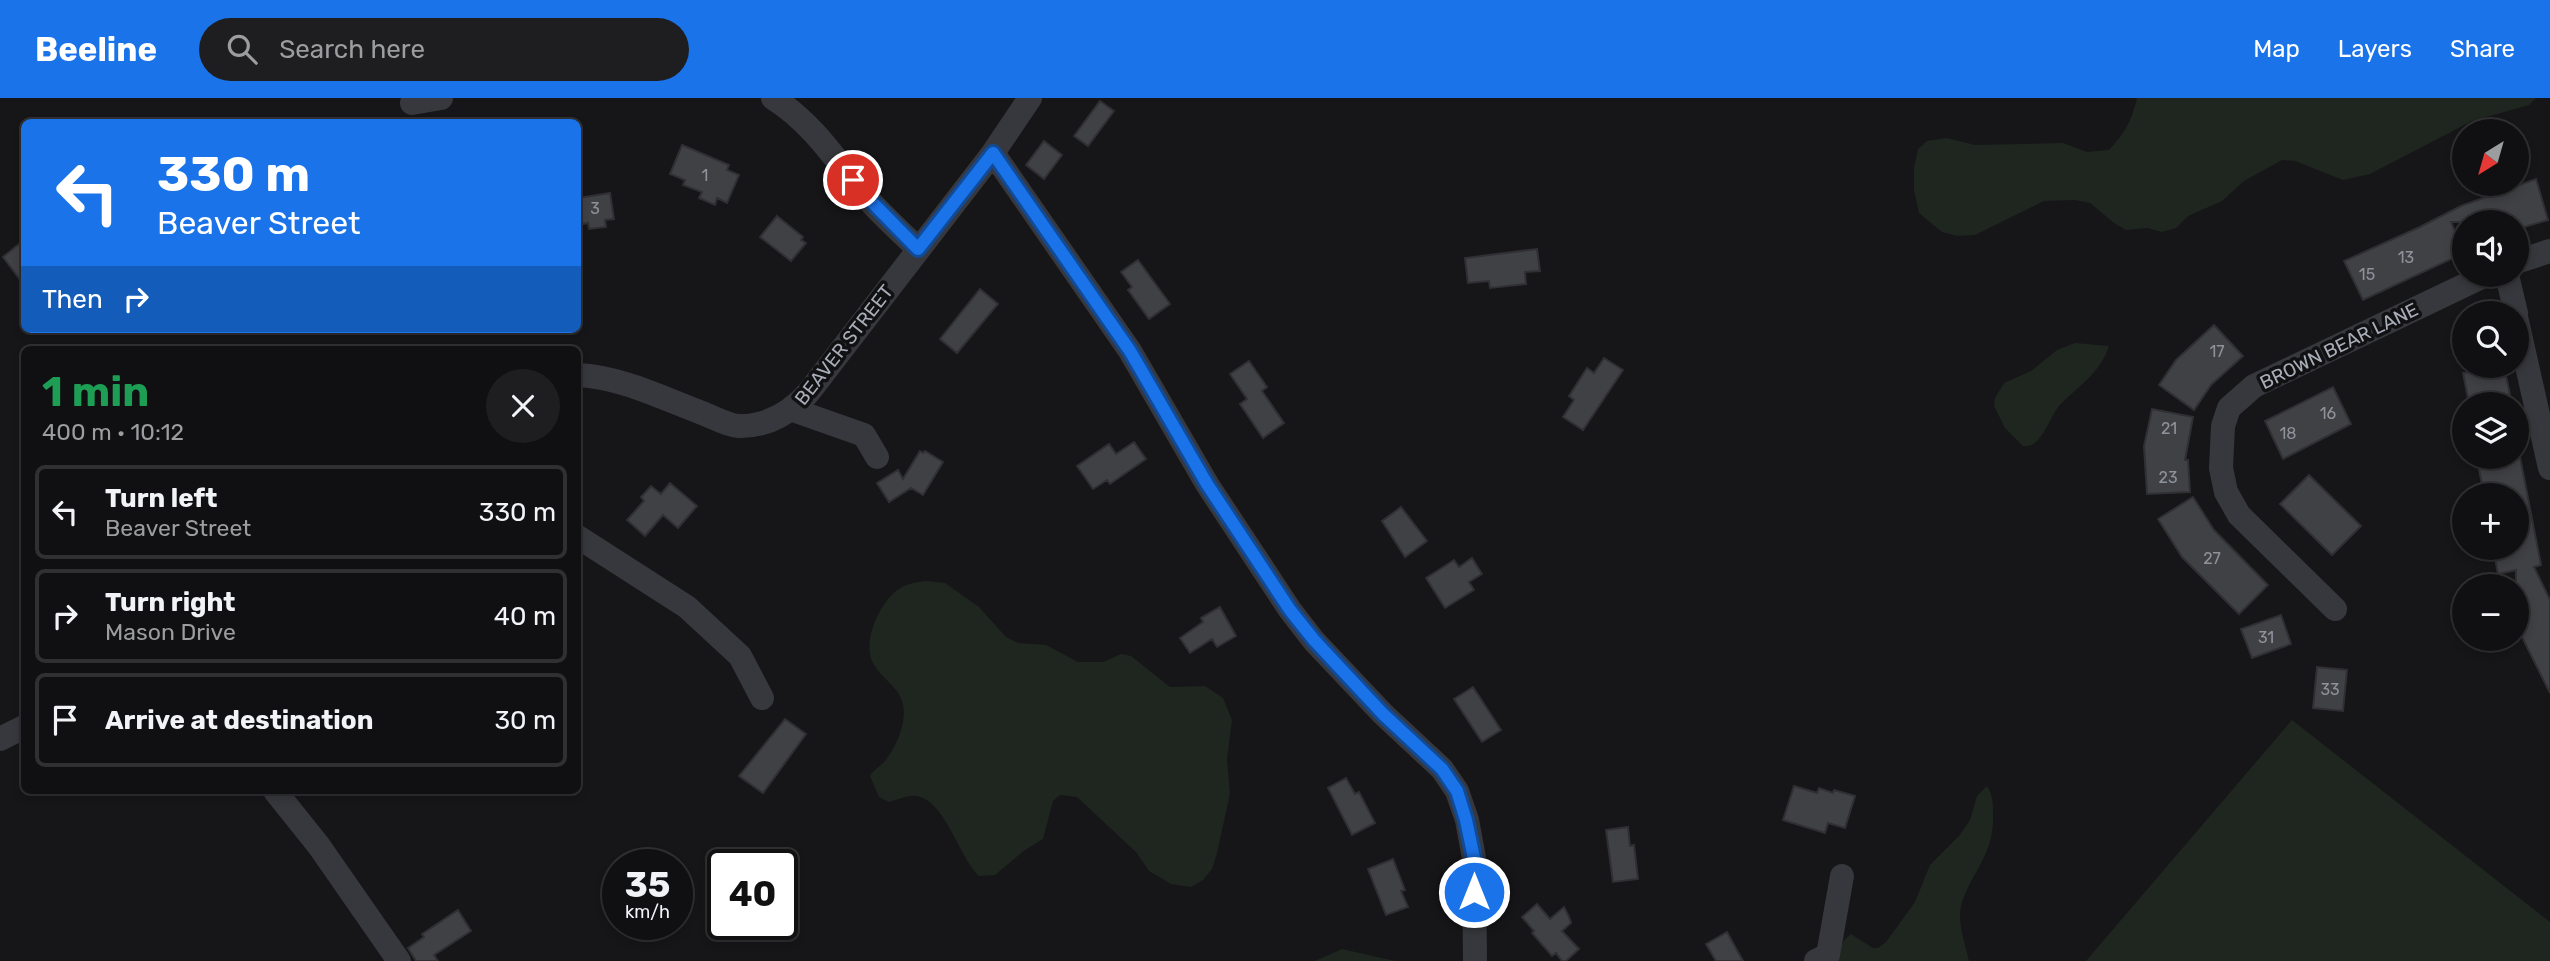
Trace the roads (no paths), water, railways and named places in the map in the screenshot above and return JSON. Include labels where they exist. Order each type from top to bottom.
[{"type":"street","points":[[412,103],[441,98]]},
{"type":"street","points":[[773,98],[801,118],[863,193],[918,249]]},
{"type":"street","name":"BEAVER STREET","points":[[581,376],[631,386],[736,426],[757,425],[793,410],[993,153],[1030,98]]},
{"type":"street","points":[[993,153],[1130,351],[1207,484],[1290,610],[1314,640],[1383,714],[1442,769],[1457,791],[1474,858],[1475,961]]},
{"type":"street","points":[[2529,258],[2550,251]]},
{"type":"street","name":"BROWN BEAR LANE","points":[[2335,609],[2239,516],[2226,492],[2221,468],[2222,436],[2230,408],[2254,386],[2461,287]]},
{"type":"street","points":[[2529,374],[2550,468]]},
{"type":"street","points":[[793,410],[864,435],[877,457]]},
{"type":"street","points":[[581,539],[687,607],[740,656],[762,698]]},
{"type":"street","points":[[0,739],[21,728]]},
{"type":"street","points":[[277,794],[319,846],[400,961]]},
{"type":"street","points":[[1816,961],[1828,956],[1842,876]]}]
